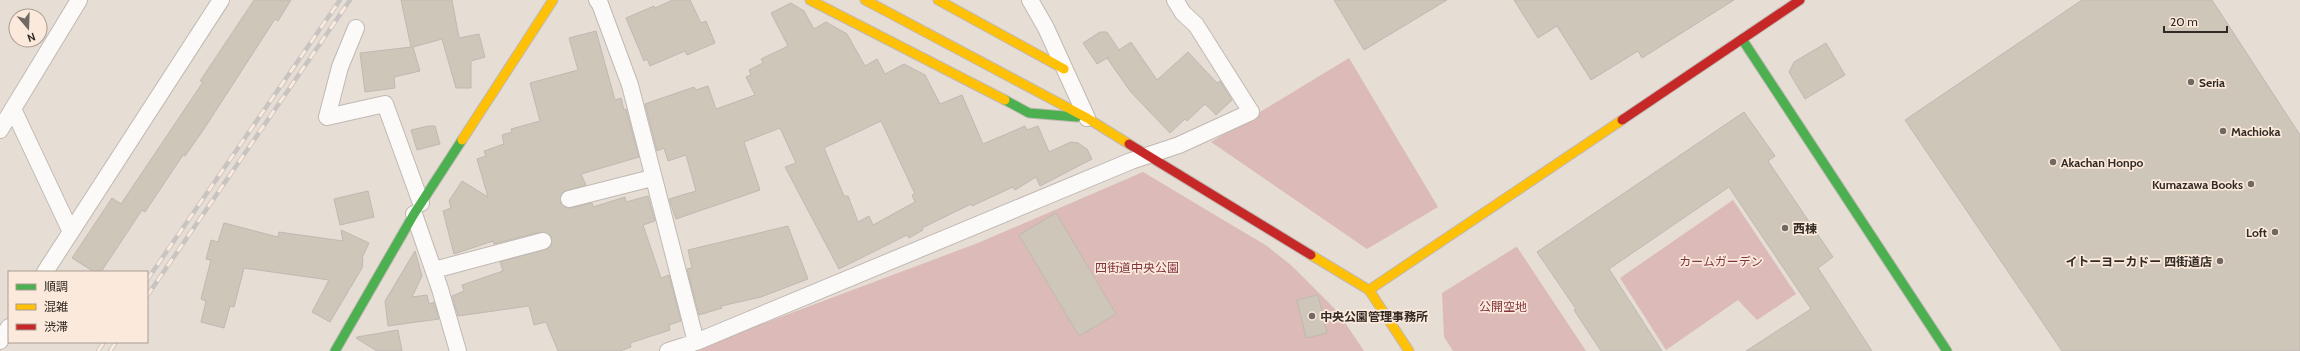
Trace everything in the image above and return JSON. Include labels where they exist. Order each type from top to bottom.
[{"type":"street","points":[[0,130],[79,0]]},
{"type":"street","points":[[46,271],[221,0]]},
{"type":"street","points":[[335,351],[348,324],[418,209],[553,0]]},
{"type":"street","points":[[596,0],[600,4],[630,85],[652,178],[696,342]]},
{"type":"street","points":[[810,0],[1029,113],[1087,118]]},
{"type":"street","points":[[865,0],[1087,118],[1145,155],[1320,259],[1369,290],[1409,351]]},
{"type":"street","points":[[938,0],[1064,69]]},
{"type":"street","points":[[1030,0],[1046,28],[1087,118]]},
{"type":"street","points":[[668,351],[696,342],[1145,155],[1179,145],[1251,112],[1196,25],[1183,13],[1175,0]]},
{"type":"street","points":[[1369,290],[1800,0]]},
{"type":"street","points":[[356,28],[340,67],[327,117],[385,104],[418,209],[458,351]]},
{"type":"street","points":[[1742,39],[1947,351]]},
{"type":"street","points":[[13,108],[71,232]]},
{"type":"street","points":[[569,199],[652,178]]},
{"type":"street","points":[[434,270],[543,241]]},
{"type":"street","points":[[4,351],[0,341],[8,329]]},
{"type":"green space","points":[[1349,58],[1438,207],[1367,249],[1211,142]]},
{"type":"green space","name":"四街道中央公園","points":[[1143,172],[1267,246],[1292,266],[1338,312],[1364,351],[690,351],[978,243]]},
{"type":"green space","name":"カームガーデン","points":[[1733,200],[1796,294],[1757,320],[1738,300],[1666,350],[1620,278]]},
{"type":"green space","name":"公開空地","points":[[1516,247],[1586,351],[1453,351],[1444,337],[1442,293]]},
{"type":"building","points":[[254,0],[291,0],[278,21],[275,19],[204,129],[185,156],[183,155],[145,212],[142,210],[102,271],[92,271],[72,258],[112,198],[121,204],[203,82],[200,81]]},
{"type":"building","points":[[401,0],[452,0],[459,38],[479,34],[485,57],[471,61],[471,88],[456,88],[442,39],[413,47],[420,71],[394,77],[395,88],[365,92],[360,53],[411,47]]},
{"type":"building","points":[[673,0],[690,0],[701,23],[706,21],[715,43],[687,55],[685,51],[650,66],[647,59],[644,61],[626,18]]},
{"type":"building","points":[[1334,0],[1447,0],[1364,50]]},
{"type":"building","points":[[1514,0],[1734,0],[1642,58],[1638,51],[1591,80],[1557,26],[1538,38]]},
{"type":"building","points":[[2082,0],[2212,0],[2300,135],[2300,351],[2062,351],[1905,120]]},
{"type":"building","points":[[791,3],[804,11],[814,29],[826,22],[847,34],[865,66],[877,59],[885,74],[904,64],[925,75],[940,104],[962,95],[983,144],[1025,126],[1027,130],[1038,126],[1049,152],[1071,142],[1078,143],[1087,149],[1092,159],[1040,186],[1036,177],[1015,190],[1013,187],[972,206],[971,204],[922,228],[923,230],[909,238],[907,235],[839,269],[785,167],[796,163],[780,128],[744,142],[760,190],[676,219],[669,199],[696,191],[686,155],[668,161],[664,148],[657,151],[645,104],[694,87],[696,90],[708,86],[716,109],[755,95],[746,77],[751,75],[749,70],[763,63],[761,59],[788,46],[771,13]],"holes":[[[881,121],[915,194],[912,195],[915,202],[873,225],[869,216],[858,222],[848,196],[844,196],[824,148]]]},
{"type":"building","points":[[596,31],[615,100],[621,98],[624,110],[626,109],[639,157],[581,174],[586,185],[563,192],[560,202],[566,208],[592,203],[593,207],[625,197],[626,202],[648,196],[655,221],[643,225],[661,278],[669,275],[681,321],[669,325],[670,330],[630,343],[631,347],[620,351],[558,351],[546,322],[534,325],[529,306],[458,316],[452,296],[464,291],[462,285],[503,271],[500,262],[549,248],[552,243],[550,235],[541,232],[494,244],[493,241],[454,254],[443,211],[451,208],[449,201],[462,181],[488,197],[477,159],[486,156],[484,151],[504,144],[502,135],[512,132],[511,129],[540,121],[530,83],[578,70],[569,38]]},
{"type":"building","points":[[1100,32],[1107,32],[1119,50],[1131,42],[1157,80],[1188,52],[1217,83],[1220,81],[1232,100],[1216,115],[1205,104],[1187,121],[1185,119],[1170,133],[1130,91],[1107,58],[1097,64],[1083,43]]},
{"type":"building","points":[[1826,43],[1845,75],[1805,99],[1789,72],[1794,62]]},
{"type":"building","points":[[1744,112],[1775,156],[1768,161],[1833,257],[1818,268],[1872,351],[1746,351],[1811,309],[1729,187],[1609,269],[1662,351],[1601,351],[1574,310],[1576,309],[1537,252]]},
{"type":"building","points":[[435,126],[440,144],[417,150],[411,130]]},
{"type":"building","points":[[368,191],[374,217],[340,225],[334,199]]},
{"type":"building","points":[[1056,213],[1116,314],[1079,336],[1019,235]]},
{"type":"building","points":[[224,223],[278,237],[279,232],[343,241],[341,230],[369,243],[362,258],[362,268],[330,322],[312,312],[329,280],[244,268],[234,307],[230,306],[224,328],[201,322],[206,301],[201,299],[211,260],[206,259],[211,240],[218,242]]},
{"type":"building","points":[[788,226],[808,279],[761,297],[721,306],[722,308],[699,315],[687,269],[692,268],[688,250]]},
{"type":"building","points":[[415,251],[422,276],[412,297],[427,295],[429,304],[434,302],[439,319],[388,326],[385,301]]},
{"type":"building","name":"中央公園管理事務所","points":[[1318,295],[1327,333],[1306,338],[1297,300]]},
{"type":"building","points":[[398,330],[402,351],[377,351],[356,338],[357,337]]},
{"type":"railway","points":[[148,279],[340,0]]},
{"type":"railway","points":[[148,295],[350,0]]},
{"type":"railway","points":[[98,351],[103,343]]},
{"type":"railway","points":[[110,351],[115,343]]},
{"type":"traffic: fast","points":[[1742,39],[1947,351]]},
{"type":"traffic: fast","points":[[1005,100],[1029,113],[1077,117]]},
{"type":"traffic: fast","points":[[335,351],[414,214],[462,140]]},
{"type":"traffic: slow","points":[[462,140],[553,0]]},
{"type":"traffic: slow","points":[[810,0],[1005,100]]},
{"type":"traffic: slow","points":[[865,0],[1087,118],[1129,144]]},
{"type":"traffic: slow","points":[[938,0],[1064,69]]},
{"type":"traffic: slow","points":[[1369,290],[1622,120]]},
{"type":"traffic: slow","points":[[1311,255],[1369,290],[1409,351]]},
{"type":"traffic: jam","points":[[1622,120],[1800,0]]},
{"type":"traffic: jam","points":[[1129,144],[1311,255]]},
{"type":"place","name":"Seria","points":[[2191,82]]},
{"type":"place","name":"Machioka","points":[[2223,131]]},
{"type":"place","name":"Akachan Honpo","points":[[2053,162]]},
{"type":"place","name":"Kumazawa Books","points":[[2251,184]]},
{"type":"place","name":"西棟","points":[[1785,228]]},
{"type":"place","name":"Loft","points":[[2275,232]]},
{"type":"place","name":"イトーヨーカドー 四街道店","points":[[2220,261]]},
{"type":"place","name":"中央公園管理事務所","points":[[1312,316]]}]
